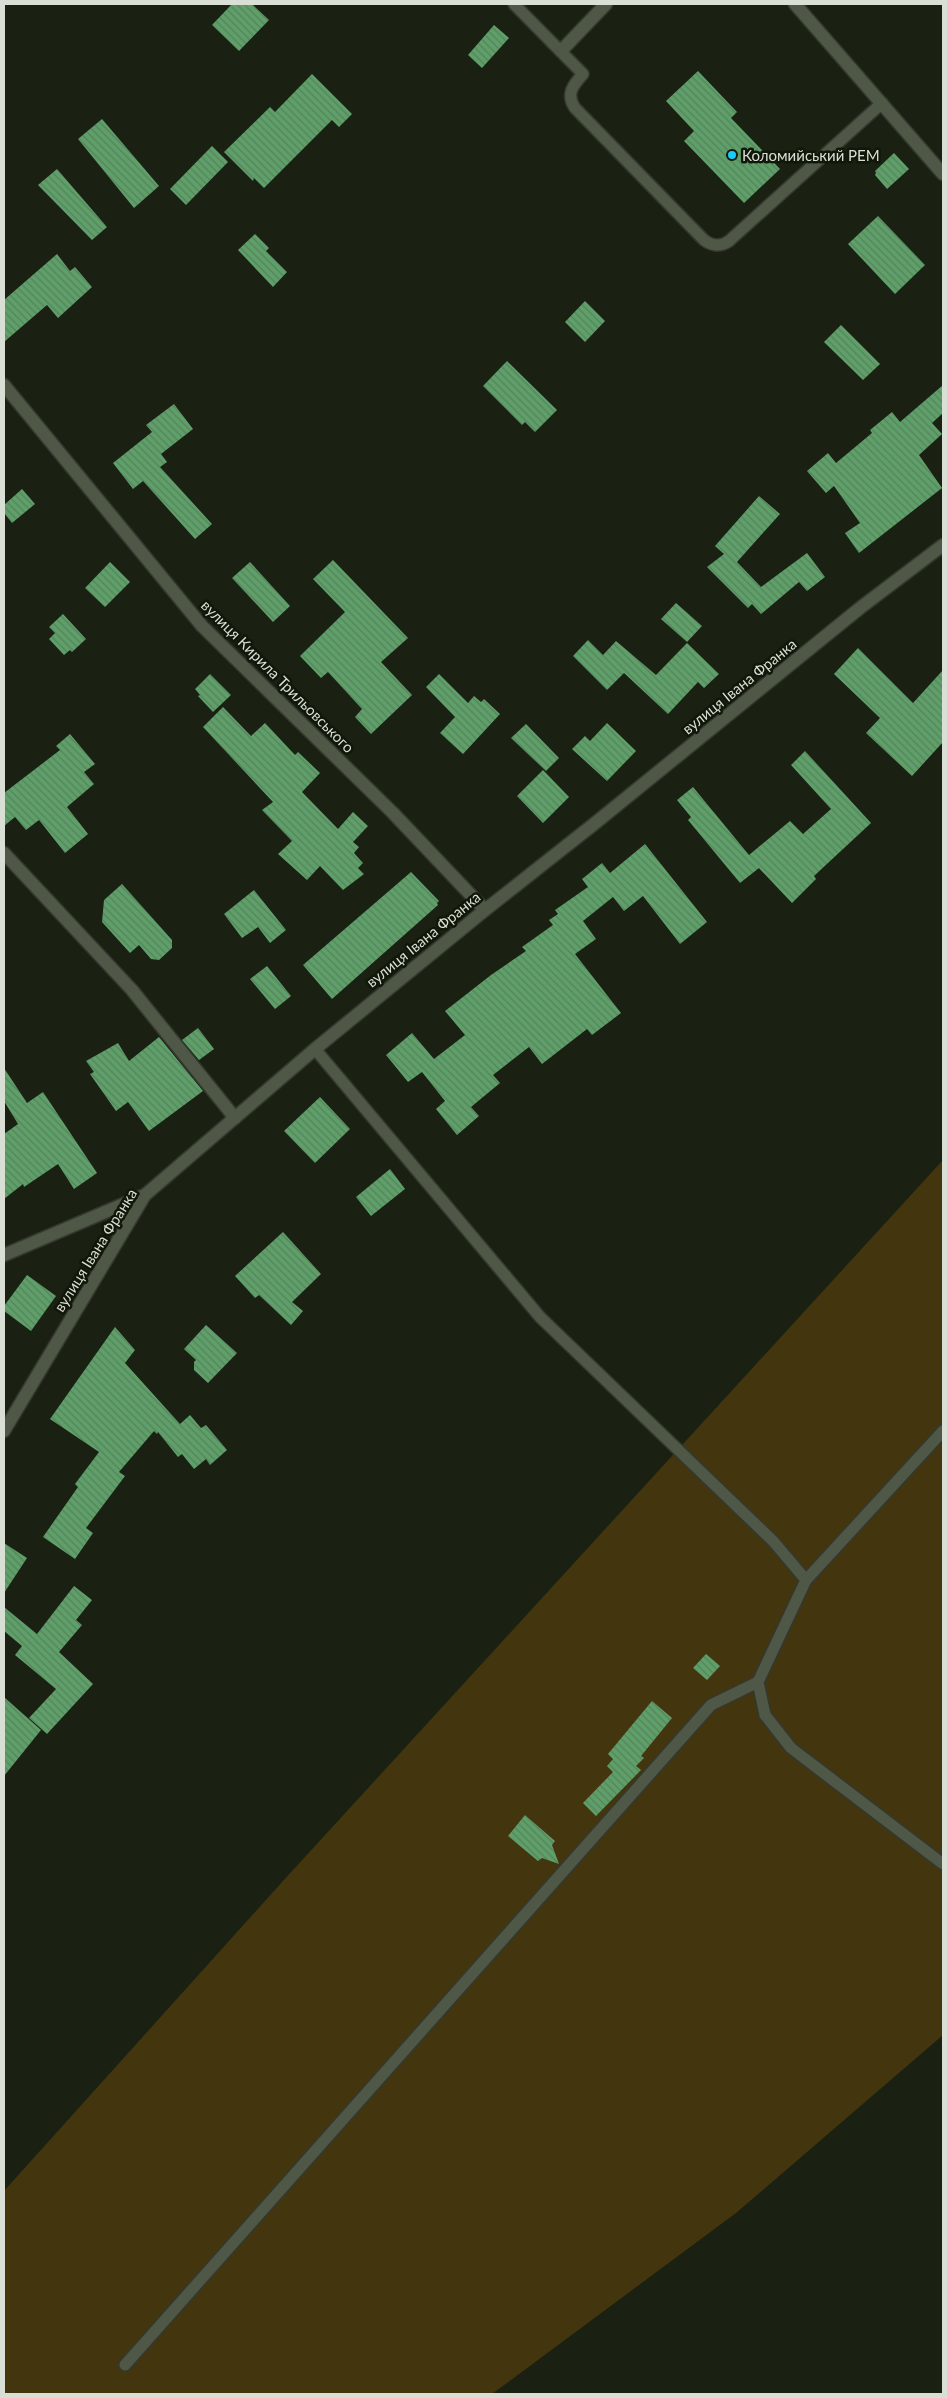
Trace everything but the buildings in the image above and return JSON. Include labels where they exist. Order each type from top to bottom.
[{"type":"street","points":[[561,50],[606,4]]},
{"type":"street","points":[[795,4],[943,174]]},
{"type":"street","name":"вулиця Кирила Трильовського","points":[[4,385],[202,626],[393,812],[485,910]]},
{"type":"street","name":"вулиця Івана Франка","points":[[4,1431],[145,1195],[315,1049],[485,910],[860,608],[943,545]]},
{"type":"street","points":[[4,852],[132,990],[234,1118]]},
{"type":"street","points":[[4,1255],[145,1195]]},
{"type":"lane","points":[[514,4],[584,74],[570,92],[575,108],[704,240],[716,246],[729,241],[882,103]]},
{"type":"lane","points":[[315,1049],[540,1317],[773,1541],[806,1580]]},
{"type":"lane","points":[[943,1431],[806,1580],[758,1682],[765,1715],[790,1748],[943,1864]]},
{"type":"lane","points":[[125,2366],[711,1705],[758,1682]]},
{"type":"shaded area","points":[[943,1160],[943,2035],[736,2213],[492,2394],[4,2394],[4,2191],[283,1881]]},
{"type":"place","name":"Коломийський РЕМ","points":[[732,155]]}]
